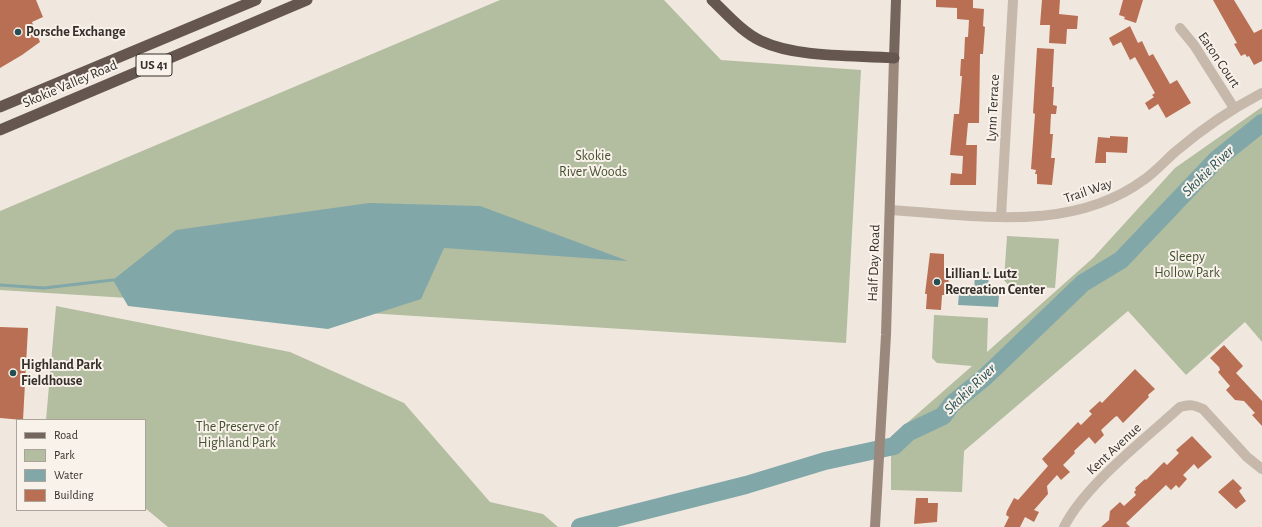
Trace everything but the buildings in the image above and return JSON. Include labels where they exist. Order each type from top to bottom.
[{"type":"highway","name":"Skokie Valley Road","points":[[0,107],[256,0]]},
{"type":"highway","name":"Skokie Valley Road","points":[[0,130],[307,0]]},
{"type":"highway","points":[[712,0],[743,29],[761,40],[782,48],[798,51],[894,58]]},
{"type":"main road","name":"Half Day Road","points":[[875,527],[882,428],[896,0]]},
{"type":"street","name":"Lynn Terrace","points":[[1001,217],[1013,0]]},
{"type":"street","name":"Eaton Court","points":[[1180,28],[1194,45],[1234,108]]},
{"type":"street","name":"Trail Way","points":[[890,210],[1035,218],[1065,214],[1098,205],[1113,198],[1146,178],[1175,152],[1234,108],[1262,93]]},
{"type":"street","name":"Kent Avenue","points":[[1064,527],[1083,498],[1180,407],[1194,405],[1203,409],[1247,456],[1262,469]]},
{"type":"green space","name":"Skokie River Woods","points":[[500,0],[664,0],[721,60],[861,70],[846,343],[0,290],[0,211]]},
{"type":"green space","name":"Sleepy Hollow Park","points":[[1262,107],[1262,342],[1245,322],[1186,375],[1128,311],[964,451],[962,492],[891,490],[891,437],[972,366],[937,363],[932,358],[934,315],[988,318],[987,352],[1093,258],[1175,168]]},
{"type":"green space","points":[[1007,236],[1059,239],[1055,288],[1009,286],[1004,280]]},
{"type":"green space","name":"The Preserve of Highland Park","points":[[56,306],[290,352],[404,403],[490,502],[543,514],[558,527],[168,527],[146,509],[146,419],[46,419]]},
{"type":"water","points":[[369,203],[480,206],[628,261],[444,248],[421,299],[328,329],[128,306],[113,280],[176,230]]},
{"type":"water","points":[[975,271],[989,272],[988,294],[999,295],[998,307],[958,305],[959,293],[974,294]]},
{"type":"waterway","name":"Skokie River","points":[[580,527],[746,485],[825,461],[894,446],[909,432],[943,416],[952,404],[985,377],[1083,283],[1121,260],[1217,159],[1262,123]]},
{"type":"waterway","points":[[0,285],[44,288],[113,280]]},
{"type":"place","name":"Porsche Exchange","points":[[18,32]]},
{"type":"place","name":"Lillian L. Lutz Recreation Center","points":[[937,282]]},
{"type":"place","name":"Highland Park Fieldhouse","points":[[13,373]]}]
